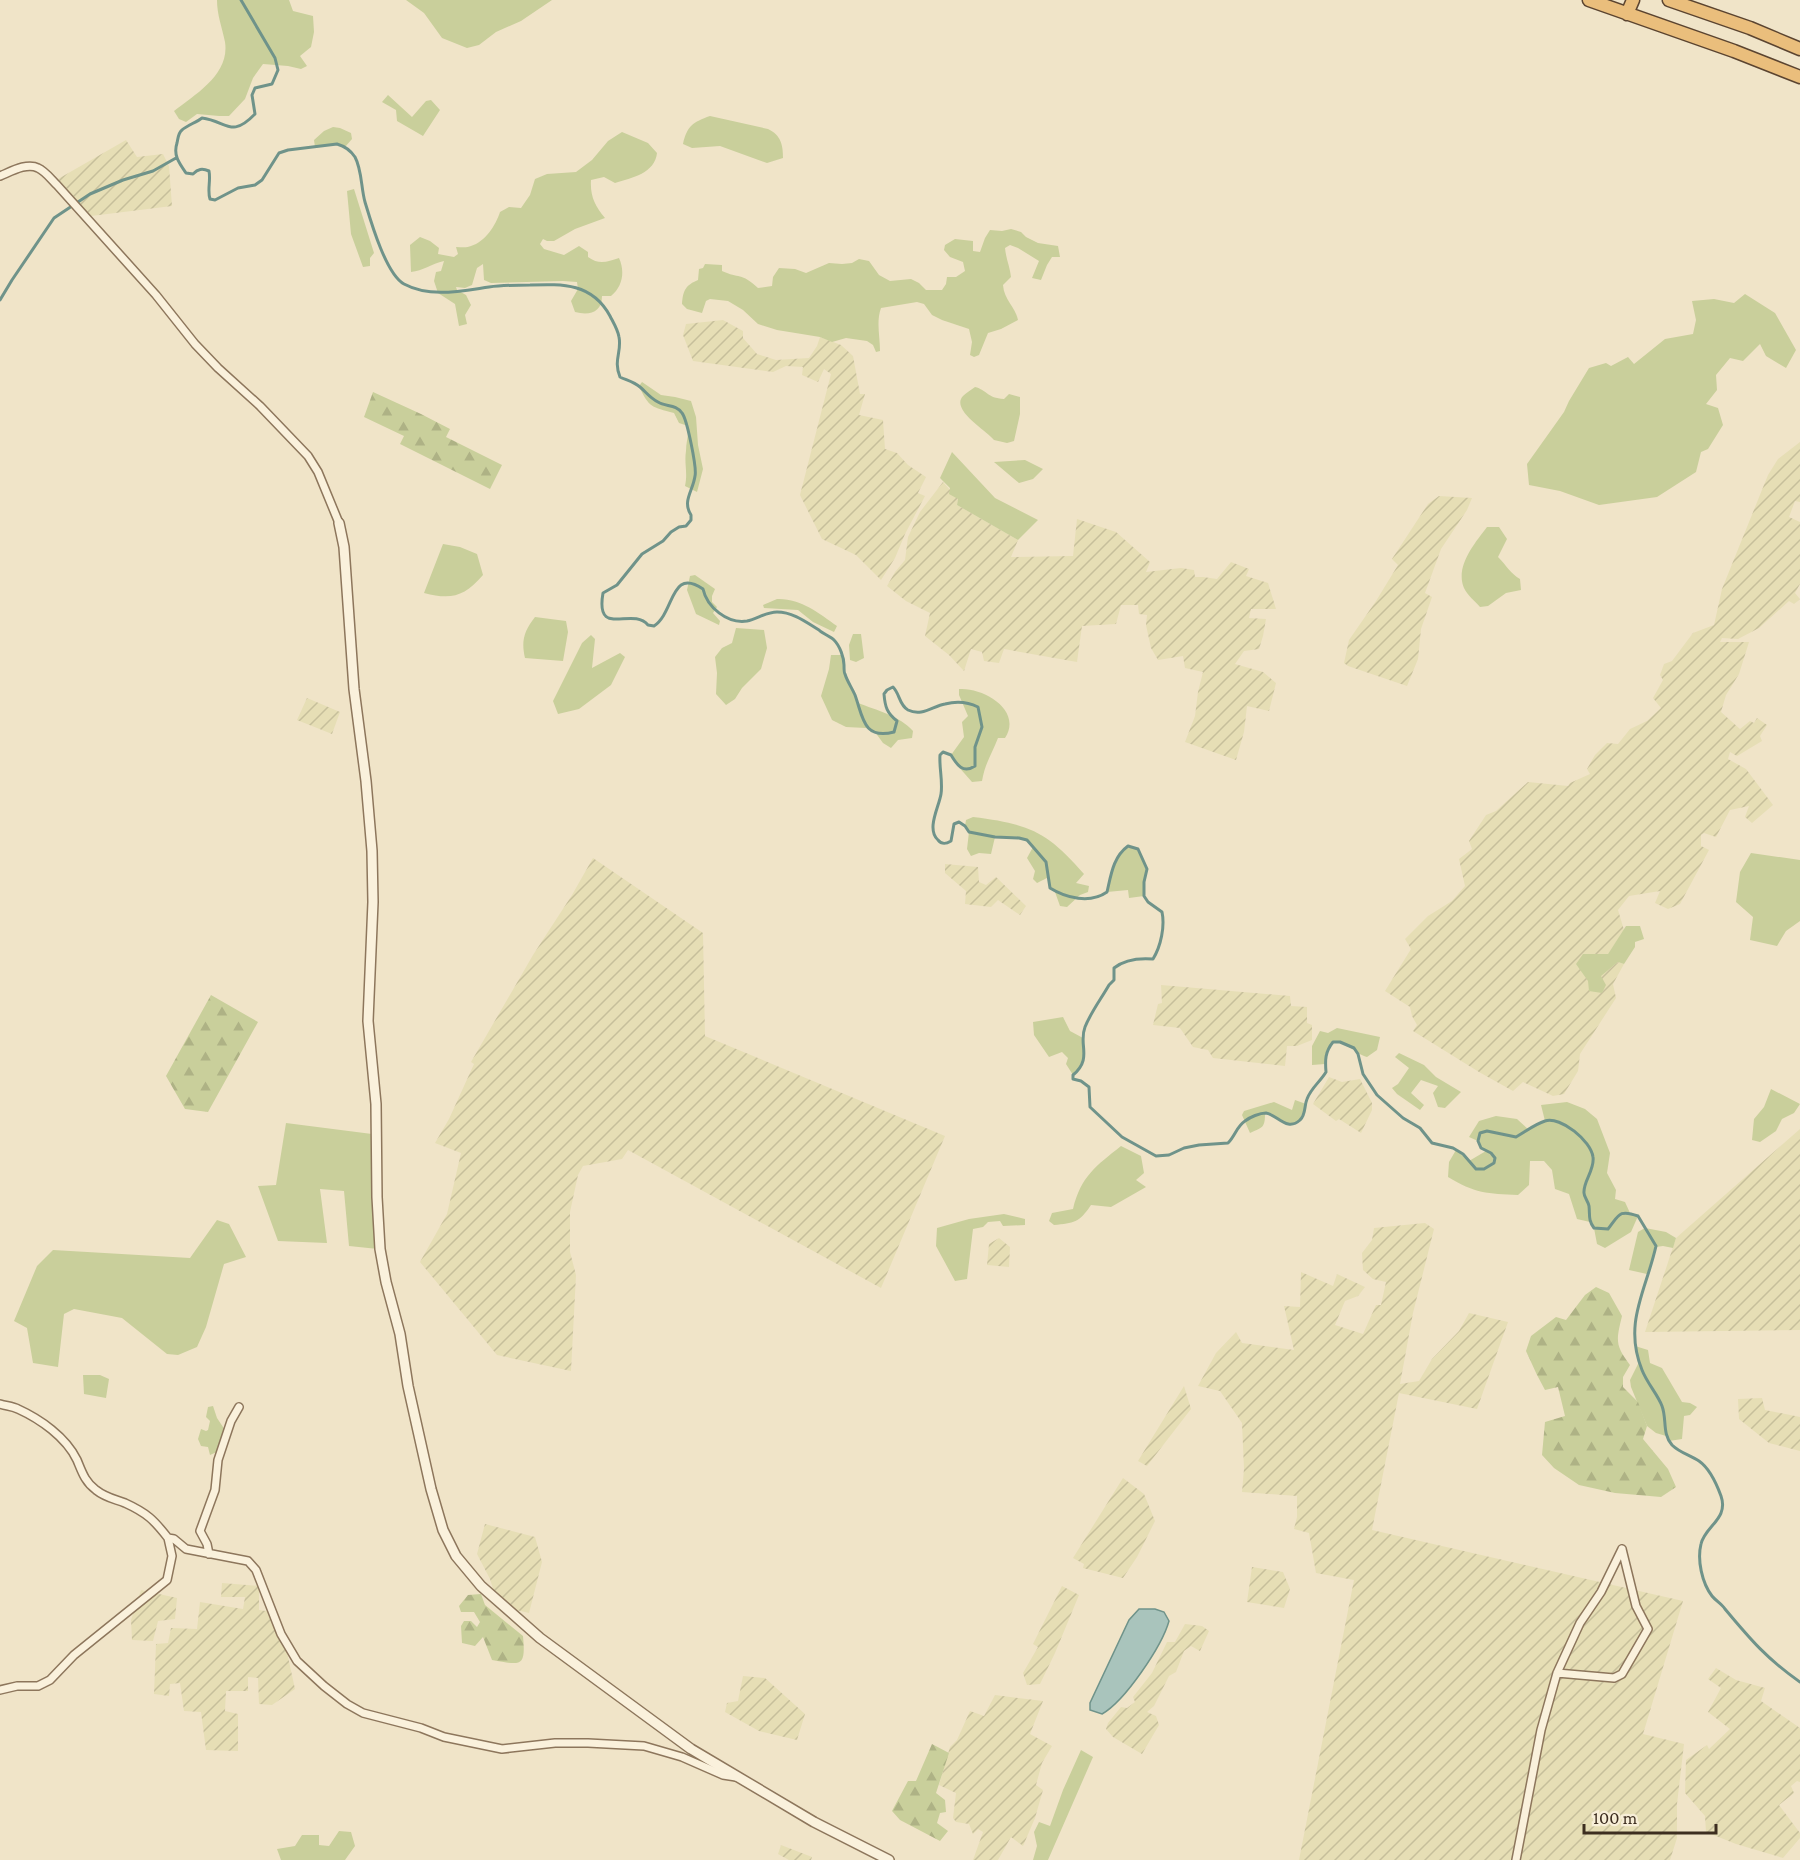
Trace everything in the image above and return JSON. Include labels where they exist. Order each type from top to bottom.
[{"type":"highway","points":[[1588,0],[1734,51],[1800,77]]},
{"type":"highway","points":[[1627,14],[1633,0]]},
{"type":"highway","points":[[1669,0],[1750,28],[1800,49]]},
{"type":"street","points":[[0,176],[20,168],[33,166],[39,168],[57,184],[156,295],[195,344],[308,456],[324,484],[339,523],[344,547],[354,689],[372,851],[373,902],[368,1021],[376,1104],[380,1249],[400,1334],[408,1386],[431,1489],[443,1530],[456,1556],[482,1586],[540,1638],[691,1749],[814,1822],[889,1860]]},
{"type":"street","points":[[0,1404],[16,1408],[49,1427],[63,1440],[75,1457],[83,1476],[94,1489],[153,1519],[168,1538],[172,1556],[167,1580],[74,1655],[50,1680],[38,1686],[17,1686],[0,1690]]},
{"type":"street","points":[[209,1554],[200,1531],[215,1490],[218,1460],[231,1421],[239,1407]]},
{"type":"street","points":[[168,1538],[174,1539],[186,1549],[248,1561],[256,1570],[280,1634],[297,1661],[324,1686],[363,1713],[421,1728],[444,1737],[501,1749],[555,1743],[644,1746],[682,1757],[723,1775],[739,1777]]},
{"type":"street","points":[[1516,1860],[1541,1730],[1557,1672],[1580,1623],[1601,1592],[1622,1549],[1636,1606],[1648,1629],[1622,1674],[1614,1678],[1557,1672]]},
{"type":"shaded area","points":[[126,140],[137,157],[163,154],[169,166],[172,206],[91,216],[58,179]]},
{"type":"shaded area","points":[[723,320],[743,331],[743,338],[757,354],[776,360],[809,358],[820,337],[841,345],[853,356],[860,394],[865,394],[859,415],[883,420],[885,449],[897,453],[908,465],[926,477],[918,493],[925,496],[895,558],[881,580],[856,555],[822,539],[800,495],[831,374],[824,369],[818,382],[802,375],[803,367],[786,366],[773,372],[693,361],[683,335],[686,324]]},
{"type":"shaded area","points":[[1800,442],[1800,502],[1795,501],[1789,517],[1800,522],[1800,584],[1795,593],[1800,599],[1794,604],[1789,601],[1759,628],[1738,639],[1722,638],[1720,642],[1749,642],[1739,674],[1726,695],[1721,712],[1740,729],[1750,721],[1754,723],[1757,718],[1767,725],[1760,736],[1762,741],[1737,756],[1730,752],[1728,759],[1746,769],[1773,805],[1752,823],[1745,817],[1749,806],[1730,810],[1716,837],[1704,833],[1701,835],[1701,846],[1709,850],[1680,904],[1668,909],[1655,903],[1660,891],[1629,896],[1618,910],[1624,930],[1608,954],[1583,954],[1600,976],[1618,962],[1624,964],[1613,984],[1616,998],[1580,1054],[1578,1071],[1564,1094],[1553,1096],[1523,1082],[1513,1091],[1413,1031],[1417,1025],[1410,1007],[1385,991],[1411,949],[1405,939],[1428,916],[1452,901],[1465,886],[1459,859],[1472,849],[1469,841],[1486,815],[1496,811],[1528,782],[1568,786],[1590,774],[1587,769],[1595,755],[1607,743],[1618,744],[1630,729],[1647,721],[1661,708],[1653,698],[1663,680],[1660,675],[1664,664],[1672,661],[1693,633],[1714,625],[1722,589],[1768,475],[1778,459]]},
{"type":"shaded area","points":[[943,482],[958,499],[957,505],[1018,540],[1011,557],[1073,556],[1077,519],[1116,532],[1150,562],[1146,572],[1181,568],[1194,570],[1195,577],[1217,579],[1231,562],[1249,569],[1246,576],[1268,583],[1276,609],[1251,609],[1249,618],[1266,619],[1263,636],[1259,649],[1244,651],[1235,664],[1263,672],[1276,683],[1269,711],[1247,706],[1244,732],[1236,760],[1185,742],[1195,716],[1203,672],[1185,668],[1183,656],[1158,660],[1151,648],[1146,625],[1147,615],[1139,614],[1138,605],[1121,605],[1116,624],[1082,626],[1077,662],[1004,649],[999,663],[984,661],[982,652],[971,649],[964,671],[949,655],[925,636],[930,613],[906,601],[887,586],[905,560],[908,537],[920,512]]},
{"type":"shaded area","points":[[1439,496],[1472,498],[1467,510],[1441,549],[1425,593],[1432,597],[1421,629],[1418,659],[1407,686],[1348,666],[1344,663],[1349,640],[1398,565],[1392,559],[1428,504]]},
{"type":"shaded area","points":[[307,698],[340,712],[332,734],[297,720]]},
{"type":"shaded area","points":[[593,858],[703,933],[705,1036],[945,1136],[881,1288],[628,1150],[622,1159],[583,1166],[578,1175],[570,1212],[570,1252],[576,1275],[571,1371],[497,1355],[420,1262],[447,1214],[461,1153],[435,1143],[449,1119],[474,1064],[471,1062]]},
{"type":"shaded area","points":[[945,864],[978,867],[979,882],[986,885],[996,877],[1026,906],[1020,915],[998,900],[991,907],[965,904],[966,891],[945,873]]},
{"type":"shaded area","points":[[1161,985],[1290,996],[1291,1006],[1307,1007],[1307,1023],[1312,1025],[1312,1040],[1297,1046],[1287,1046],[1285,1066],[1213,1058],[1208,1050],[1193,1047],[1180,1028],[1153,1025],[1158,1004],[1162,1003]]},
{"type":"shaded area","points":[[1329,1077],[1342,1082],[1360,1079],[1372,1103],[1372,1110],[1361,1133],[1339,1119],[1336,1121],[1313,1104]]},
{"type":"shaded area","points":[[1800,1129],[1800,1330],[1645,1332],[1676,1238]]},
{"type":"shaded area","points":[[1425,1223],[1434,1229],[1413,1313],[1400,1384],[1419,1381],[1432,1359],[1459,1331],[1469,1313],[1508,1322],[1477,1409],[1399,1393],[1372,1530],[1683,1601],[1643,1734],[1684,1744],[1677,1804],[1677,1838],[1670,1860],[1299,1860],[1354,1580],[1316,1573],[1309,1533],[1294,1529],[1297,1517],[1297,1496],[1242,1492],[1244,1469],[1242,1423],[1220,1391],[1198,1386],[1216,1353],[1236,1332],[1242,1343],[1294,1350],[1284,1306],[1300,1307],[1301,1272],[1333,1286],[1337,1274],[1365,1287],[1358,1296],[1345,1301],[1335,1325],[1363,1334],[1376,1305],[1381,1305],[1386,1282],[1373,1279],[1363,1270],[1362,1253],[1372,1240],[1374,1228]]},
{"type":"shaded area","points":[[999,1238],[1010,1247],[1009,1267],[987,1265],[989,1244]]},
{"type":"shaded area","points":[[1184,1386],[1191,1409],[1147,1466],[1138,1461]]},
{"type":"shaded area","points":[[1762,1398],[1765,1410],[1800,1417],[1800,1451],[1769,1443],[1739,1419],[1738,1399]]},
{"type":"shaded area","points":[[1123,1478],[1144,1494],[1155,1521],[1137,1557],[1123,1578],[1083,1568],[1084,1564],[1073,1558]]},
{"type":"shaded area","points":[[485,1524],[535,1537],[542,1562],[529,1613],[512,1609],[495,1595],[490,1579],[477,1554]]},
{"type":"shaded area","points":[[1252,1567],[1283,1572],[1290,1589],[1284,1608],[1247,1602]]},
{"type":"shaded area","points":[[222,1583],[259,1586],[259,1610],[273,1612],[283,1634],[295,1689],[272,1705],[259,1704],[258,1678],[248,1677],[248,1691],[226,1691],[225,1711],[238,1714],[238,1751],[206,1750],[201,1712],[184,1711],[180,1683],[170,1684],[169,1696],[154,1694],[156,1644],[168,1643],[171,1628],[197,1629],[200,1602],[243,1609],[245,1597],[221,1597]]},
{"type":"shaded area","points":[[1062,1586],[1079,1595],[1040,1684],[1027,1685],[1023,1673],[1038,1647],[1033,1644]]},
{"type":"shaded area","points":[[141,1590],[177,1598],[175,1619],[158,1621],[153,1641],[132,1640],[131,1620]]},
{"type":"shaded area","points":[[1185,1624],[1202,1626],[1209,1631],[1200,1651],[1191,1646],[1184,1651],[1176,1672],[1169,1676],[1154,1706],[1147,1712],[1156,1716],[1159,1725],[1142,1754],[1113,1737],[1106,1729],[1121,1707],[1127,1708],[1135,1702],[1133,1697],[1152,1673],[1167,1642],[1175,1642]]},
{"type":"shaded area","points":[[1716,1668],[1736,1680],[1765,1688],[1761,1701],[1800,1728],[1800,1782],[1797,1781],[1791,1786],[1794,1793],[1779,1805],[1800,1833],[1800,1838],[1783,1858],[1706,1832],[1705,1816],[1685,1793],[1686,1760],[1707,1745],[1709,1749],[1730,1729],[1708,1712],[1721,1688],[1708,1679]]},
{"type":"shaded area","points":[[743,1676],[765,1678],[805,1714],[797,1740],[759,1731],[725,1712],[727,1703],[738,1701]]},
{"type":"shaded area","points":[[995,1695],[1043,1701],[1030,1734],[1052,1746],[1042,1763],[1036,1785],[1043,1790],[1035,1818],[1023,1846],[1011,1837],[998,1860],[973,1860],[983,1832],[978,1829],[973,1834],[969,1824],[956,1822],[953,1818],[956,1793],[939,1785],[950,1747],[957,1740],[970,1711],[984,1716]]},
{"type":"shaded area","points":[[781,1845],[812,1857],[811,1860],[789,1860],[778,1854]]},
{"type":"green space","points":[[217,0],[289,0],[293,11],[313,16],[314,32],[311,47],[300,56],[307,66],[301,69],[263,64],[253,78],[245,99],[229,116],[197,114],[186,122],[179,119],[174,111],[210,82],[222,64],[225,53]]},
{"type":"green space","points":[[406,0],[552,0],[521,21],[496,32],[479,45],[467,48],[442,38],[424,13]]},
{"type":"green space","points":[[388,95],[412,117],[426,101],[431,100],[440,110],[423,136],[397,121],[396,110],[382,102]]},
{"type":"green space","points":[[710,116],[772,131],[780,141],[783,158],[767,163],[720,146],[692,148],[683,144],[692,126],[699,120]]},
{"type":"green space","points":[[333,127],[351,133],[352,139],[345,147],[337,144],[315,147],[314,140]]},
{"type":"green space","points":[[622,132],[648,143],[657,153],[652,165],[642,174],[615,183],[604,177],[591,180],[594,200],[605,218],[575,229],[554,241],[543,239],[540,244],[544,249],[564,255],[579,246],[588,252],[588,257],[599,262],[619,258],[622,278],[615,292],[611,296],[602,296],[600,306],[594,312],[575,312],[571,301],[578,289],[577,282],[491,283],[484,280],[483,264],[477,268],[472,285],[465,288],[456,287],[466,295],[471,305],[465,315],[467,324],[459,326],[455,304],[438,293],[434,281],[436,272],[441,271],[444,261],[411,272],[410,245],[420,237],[439,248],[438,254],[454,257],[458,254],[456,247],[469,247],[485,237],[500,212],[509,207],[521,208],[530,195],[535,179],[547,174],[576,172],[592,160],[608,141]]},
{"type":"green space","points":[[354,189],[374,253],[370,258],[370,266],[363,267],[351,234],[347,191]]},
{"type":"green space","points":[[1011,229],[1021,232],[1038,243],[1058,246],[1060,257],[1052,257],[1041,280],[1032,278],[1039,261],[1018,248],[1010,245],[1005,248],[1011,277],[1003,285],[1007,299],[1018,320],[988,333],[979,355],[974,357],[970,355],[972,342],[969,329],[932,315],[924,304],[917,302],[881,308],[878,324],[880,351],[876,352],[873,345],[867,341],[846,338],[832,342],[820,337],[777,330],[758,324],[743,310],[728,301],[710,299],[706,301],[702,313],[687,309],[682,304],[686,289],[698,280],[699,269],[705,264],[722,265],[722,271],[744,278],[758,288],[772,286],[773,277],[779,268],[795,269],[806,273],[829,263],[852,263],[859,259],[869,261],[879,275],[890,281],[911,279],[926,290],[942,290],[947,277],[956,277],[965,271],[963,262],[950,257],[944,250],[945,245],[955,239],[973,241],[973,251],[980,252],[990,230]]},
{"type":"green space","points":[[1745,294],[1775,313],[1796,350],[1786,368],[1766,356],[1760,344],[1743,361],[1730,358],[1716,375],[1717,390],[1706,404],[1718,408],[1723,425],[1708,449],[1701,452],[1696,472],[1657,497],[1599,505],[1560,491],[1529,485],[1527,464],[1564,412],[1589,368],[1606,363],[1611,366],[1628,357],[1634,364],[1665,339],[1693,334],[1696,320],[1692,301],[1714,299],[1734,303]]},
{"type":"green space","points":[[642,382],[661,395],[691,401],[696,417],[703,469],[697,492],[685,486],[688,426],[679,423],[674,413],[652,406],[639,386]]},
{"type":"green space","points":[[975,387],[998,398],[1004,399],[1009,394],[1020,397],[1020,414],[1014,441],[1007,443],[994,440],[965,414],[960,402],[963,396]]},
{"type":"green space","points":[[373,392],[450,429],[446,437],[502,465],[490,489],[400,444],[404,436],[364,417]]},
{"type":"green space","points":[[952,452],[995,498],[1038,520],[1018,540],[957,505],[958,499],[949,494],[950,488],[940,478]]},
{"type":"green space","points":[[1025,460],[1043,469],[1033,479],[1019,483],[994,462]]},
{"type":"green space","points":[[1487,527],[1499,527],[1507,539],[1498,557],[1520,579],[1521,590],[1506,593],[1488,606],[1480,607],[1464,588],[1462,572],[1467,556]]},
{"type":"green space","points":[[443,544],[460,547],[477,554],[483,575],[470,588],[456,595],[442,596],[424,593]]},
{"type":"green space","points":[[695,575],[715,589],[712,602],[717,607],[713,613],[720,621],[719,625],[696,614],[687,590],[690,576]]},
{"type":"green space","points":[[777,599],[794,601],[809,607],[837,626],[834,632],[813,622],[798,610],[764,608],[763,605]]},
{"type":"green space","points":[[535,617],[566,621],[568,632],[563,661],[525,658],[524,636]]},
{"type":"green space","points":[[736,628],[764,630],[767,648],[761,669],[742,688],[735,699],[726,705],[716,694],[715,657],[722,648],[732,643]]},
{"type":"green space","points":[[853,634],[861,634],[864,658],[856,662],[850,660],[849,645]]},
{"type":"green space","points":[[591,635],[595,639],[592,668],[620,653],[625,657],[611,685],[579,709],[558,714],[553,701],[582,643]]},
{"type":"green space","points":[[831,655],[842,655],[844,674],[858,703],[901,721],[913,731],[912,738],[898,740],[891,748],[883,743],[875,732],[866,728],[846,727],[832,720],[821,696]]},
{"type":"green space","points":[[959,689],[969,689],[989,696],[998,702],[1009,718],[1009,728],[1005,738],[998,738],[982,781],[972,782],[951,755],[964,737],[962,722],[968,716],[959,695]]},
{"type":"green space","points":[[973,817],[1023,827],[1047,839],[1071,859],[1084,874],[1076,883],[1089,886],[1088,892],[1080,895],[1067,907],[1060,906],[1055,892],[1050,888],[1049,877],[1037,883],[1033,879],[1035,871],[1027,858],[1033,847],[1020,839],[995,837],[991,854],[979,853],[971,856],[967,849],[969,832],[965,826],[966,820]]},
{"type":"green space","points":[[1128,846],[1138,849],[1147,869],[1144,896],[1129,898],[1128,890],[1107,892],[1116,861]]},
{"type":"green space","points":[[1751,853],[1800,860],[1800,921],[1786,931],[1777,946],[1750,940],[1753,917],[1736,902],[1740,872]]},
{"type":"green space","points":[[1626,926],[1640,926],[1644,939],[1635,942],[1635,947],[1624,964],[1618,962],[1601,976],[1606,985],[1602,993],[1589,991],[1588,981],[1576,964],[1583,954],[1608,954]]},
{"type":"green space","points":[[211,995],[258,1022],[208,1112],[185,1109],[166,1076]]},
{"type":"green space","points":[[1063,1017],[1070,1031],[1083,1038],[1084,1043],[1082,1063],[1073,1075],[1066,1064],[1068,1058],[1062,1052],[1049,1057],[1034,1035],[1033,1022]]},
{"type":"green space","points":[[1337,1028],[1380,1037],[1377,1050],[1367,1057],[1343,1044],[1333,1042],[1327,1050],[1325,1064],[1312,1065],[1312,1046],[1320,1031],[1328,1033]]},
{"type":"green space","points":[[1399,1053],[1424,1065],[1436,1077],[1461,1092],[1445,1108],[1438,1107],[1433,1093],[1438,1086],[1421,1080],[1411,1093],[1424,1105],[1420,1110],[1392,1088],[1398,1084],[1409,1068],[1395,1057]]},
{"type":"green space","points":[[1771,1089],[1800,1104],[1794,1113],[1782,1119],[1776,1131],[1760,1142],[1752,1140],[1754,1119],[1764,1107]]},
{"type":"green space","points":[[1295,1100],[1306,1104],[1300,1120],[1290,1124],[1265,1113],[1262,1126],[1250,1133],[1242,1115],[1244,1111],[1274,1102],[1292,1110]]},
{"type":"green space","points":[[1567,1102],[1585,1109],[1597,1119],[1610,1153],[1607,1173],[1616,1190],[1615,1199],[1625,1202],[1630,1213],[1638,1216],[1631,1232],[1605,1248],[1597,1244],[1594,1228],[1590,1222],[1577,1219],[1569,1194],[1555,1189],[1552,1170],[1544,1161],[1530,1161],[1529,1185],[1518,1195],[1482,1192],[1448,1177],[1449,1162],[1456,1150],[1469,1161],[1486,1151],[1481,1148],[1478,1141],[1469,1137],[1479,1121],[1496,1116],[1517,1119],[1529,1130],[1545,1121],[1541,1105]]},
{"type":"green space","points":[[286,1123],[372,1134],[378,1249],[349,1246],[344,1191],[320,1189],[327,1243],[278,1241],[258,1186],[276,1185]]},
{"type":"green space","points":[[1121,1146],[1141,1156],[1144,1173],[1136,1180],[1146,1187],[1111,1207],[1091,1205],[1079,1219],[1071,1223],[1054,1225],[1049,1221],[1052,1213],[1073,1209],[1085,1180],[1097,1166]]},
{"type":"green space","points":[[1004,1214],[1025,1219],[1025,1225],[1003,1226],[1000,1221],[988,1222],[983,1227],[973,1229],[967,1279],[955,1281],[936,1246],[937,1228],[969,1219]]},
{"type":"green space","points":[[217,1220],[229,1224],[246,1257],[224,1264],[206,1327],[197,1347],[178,1355],[167,1354],[122,1318],[74,1309],[64,1314],[58,1367],[33,1363],[27,1328],[14,1321],[37,1266],[53,1250],[190,1258]]},
{"type":"green space","points":[[1645,1228],[1666,1232],[1676,1238],[1673,1248],[1656,1247],[1647,1274],[1629,1270],[1638,1232]]},
{"type":"green space","points":[[1596,1287],[1609,1293],[1622,1316],[1618,1342],[1630,1365],[1623,1377],[1623,1387],[1638,1402],[1647,1426],[1643,1439],[1668,1469],[1676,1487],[1661,1497],[1615,1493],[1579,1485],[1554,1468],[1542,1455],[1545,1422],[1565,1416],[1558,1387],[1545,1390],[1526,1351],[1531,1336],[1556,1317],[1566,1320],[1585,1295]]},
{"type":"green space","points":[[1635,1346],[1648,1350],[1650,1363],[1662,1368],[1682,1402],[1697,1407],[1690,1415],[1684,1416],[1682,1439],[1669,1441],[1666,1436],[1656,1433],[1647,1426],[1631,1387],[1630,1380],[1639,1362]]},
{"type":"green space","points":[[83,1375],[100,1375],[109,1379],[106,1398],[84,1394]]},
{"type":"green space","points":[[213,1406],[225,1430],[219,1451],[210,1455],[208,1447],[201,1446],[198,1439],[201,1429],[208,1430],[210,1421],[206,1417],[208,1407]]},
{"type":"green space","points":[[481,1594],[485,1605],[523,1636],[524,1654],[520,1662],[492,1660],[483,1637],[475,1646],[462,1643],[461,1626],[464,1621],[471,1621],[477,1627],[480,1622],[474,1612],[461,1612],[459,1606],[468,1595]]},
{"type":"green space","points":[[932,1744],[949,1753],[936,1793],[945,1800],[946,1812],[940,1813],[937,1823],[948,1831],[940,1841],[900,1820],[892,1811],[908,1781],[916,1781]]},
{"type":"green space","points":[[1081,1750],[1093,1757],[1048,1860],[1033,1860],[1037,1846],[1034,1832],[1039,1822],[1050,1826]]},
{"type":"green space","points":[[339,1831],[351,1832],[355,1846],[345,1860],[281,1860],[277,1849],[295,1846],[302,1835],[319,1835],[319,1845],[329,1846]]},
{"type":"water","points":[[1139,1609],[1155,1609],[1164,1612],[1169,1621],[1165,1632],[1142,1672],[1121,1698],[1102,1714],[1090,1710],[1090,1703],[1129,1620]]},
{"type":"waterway","points":[[241,0],[275,58],[278,70],[272,84],[255,88],[252,95],[255,114],[240,126],[229,126],[202,118],[184,128],[180,133],[176,147],[177,159],[186,173],[193,174],[202,169],[209,171],[210,199],[215,200],[238,188],[255,185],[262,180],[279,153],[337,144],[342,146],[355,157],[365,202],[380,247],[391,270],[404,284],[435,292],[457,292],[499,286],[542,285],[565,286],[585,291],[603,305],[617,329],[620,342],[617,366],[620,377],[638,385],[661,404],[677,408],[682,413],[689,433],[695,471],[688,500],[691,520],[686,526],[671,532],[663,541],[642,554],[617,585],[603,593],[604,615],[616,619],[633,618],[654,626],[661,619],[679,587],[692,584],[703,589],[713,608],[732,620],[747,621],[777,612],[794,616],[831,637],[836,643],[844,662],[845,673],[866,725],[876,733],[894,732],[897,721],[887,709],[884,694],[893,687],[903,705],[913,712],[923,712],[953,702],[978,707],[982,727],[975,747],[975,766],[964,769],[951,755],[943,752],[940,755],[941,789],[933,830],[941,843],[951,841],[954,824],[959,822],[969,832],[1027,840],[1046,862],[1050,888],[1063,895],[1086,899],[1107,892],[1113,867],[1123,850],[1128,846],[1138,849],[1147,869],[1144,896],[1148,902],[1162,912],[1163,930],[1160,942],[1153,959],[1132,960],[1114,968],[1114,980],[1085,1027],[1084,1057],[1079,1069],[1073,1075],[1073,1079],[1089,1087],[1090,1107],[1122,1137],[1156,1156],[1169,1155],[1184,1148],[1228,1143],[1242,1123],[1261,1114],[1270,1114],[1287,1124],[1295,1123],[1303,1116],[1311,1092],[1326,1072],[1327,1053],[1333,1042],[1340,1042],[1354,1048],[1358,1054],[1363,1074],[1377,1095],[1403,1118],[1420,1128],[1432,1143],[1453,1148],[1463,1154],[1476,1169],[1484,1169],[1494,1163],[1495,1158],[1481,1148],[1478,1141],[1480,1133],[1487,1131],[1516,1137],[1538,1124],[1552,1120],[1567,1126],[1581,1137],[1593,1157],[1584,1193],[1594,1228],[1608,1229],[1623,1213],[1632,1214],[1638,1216],[1656,1246],[1635,1322],[1637,1353],[1644,1375],[1662,1406],[1669,1441],[1678,1450],[1703,1464],[1721,1496],[1722,1511],[1701,1544],[1700,1564],[1703,1578],[1712,1596],[1743,1630],[1778,1665],[1800,1682]]},
{"type":"waterway","points":[[0,300],[54,218],[90,194],[123,180],[153,171],[176,158]]}]
